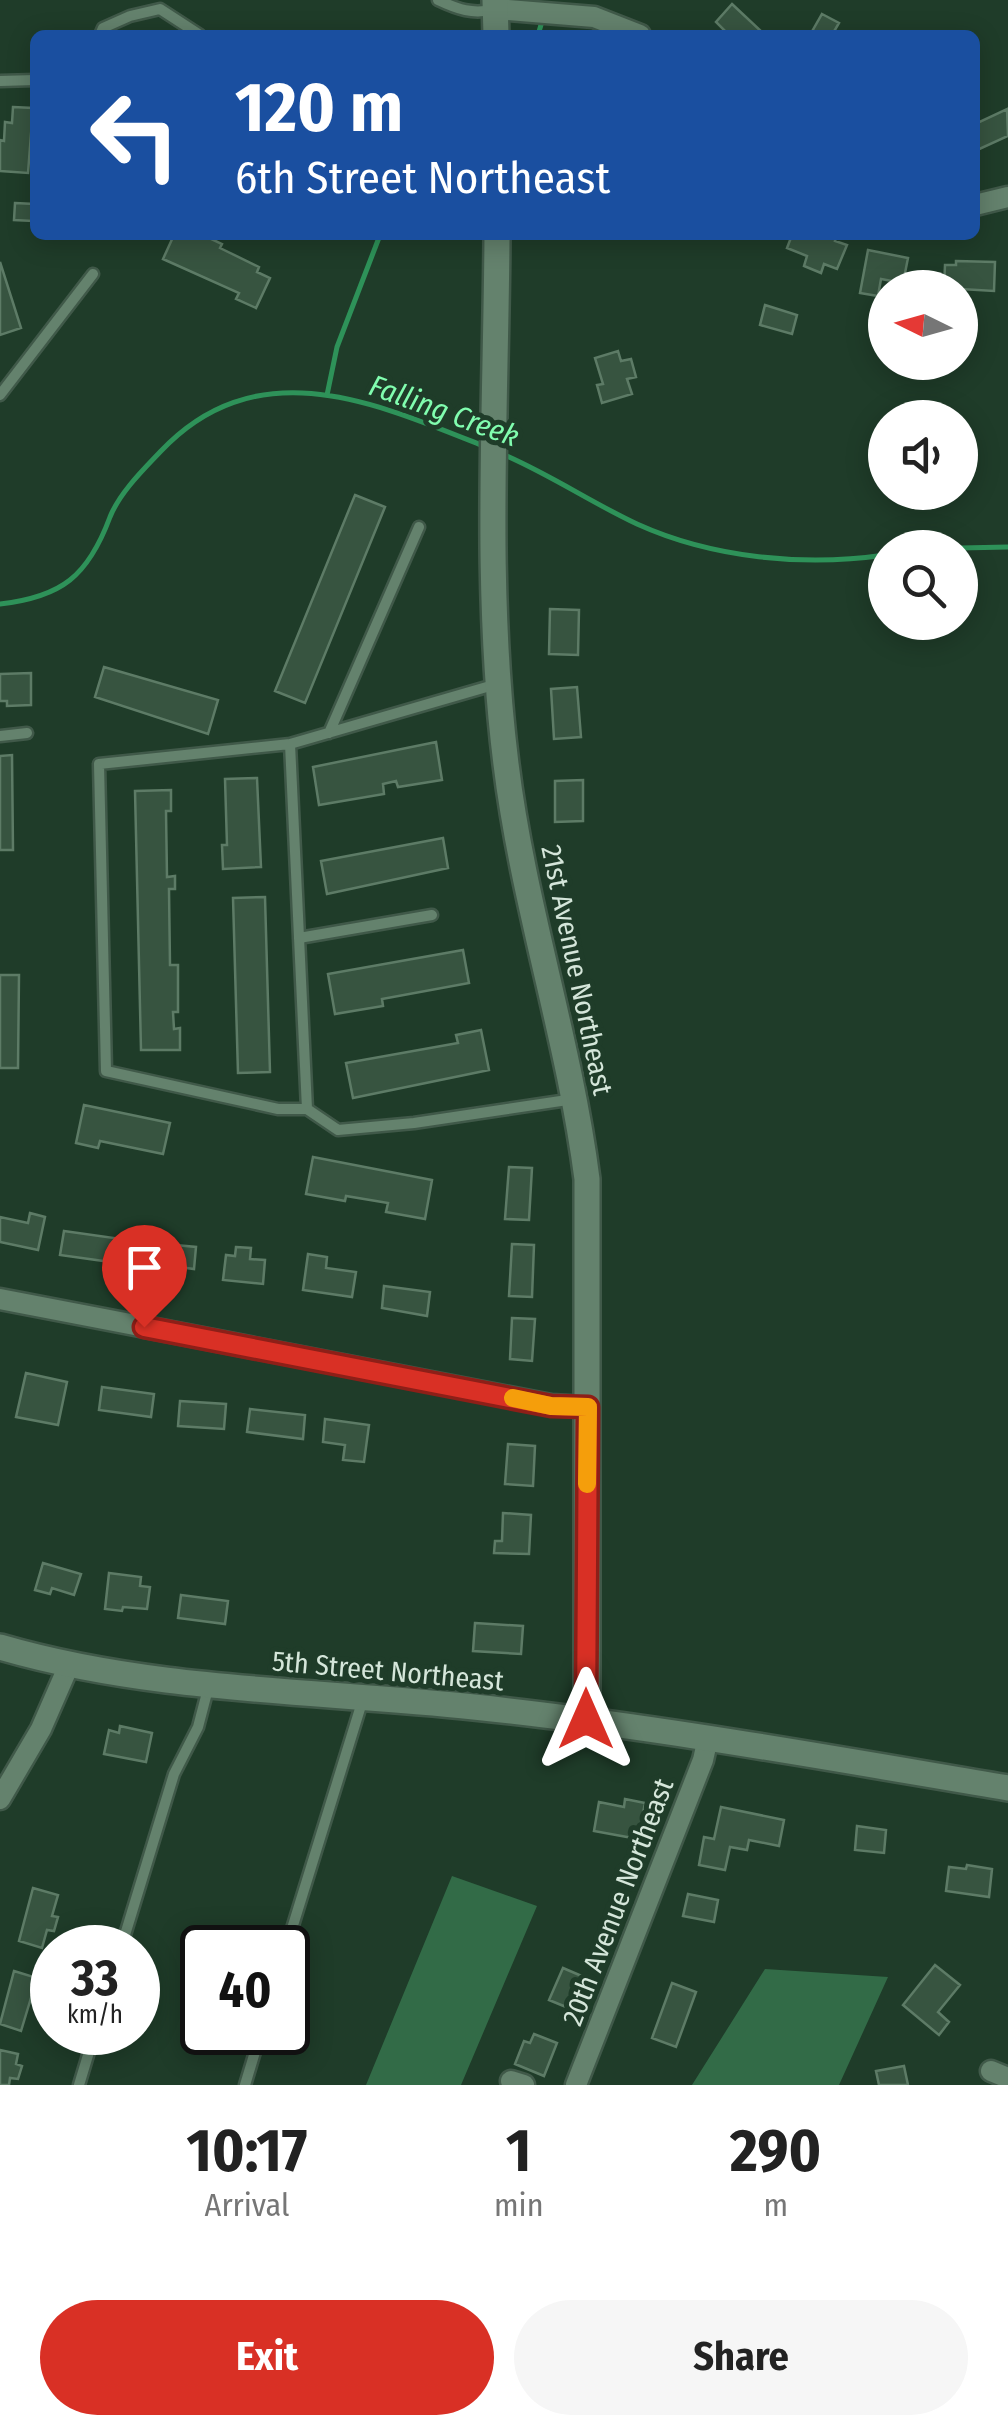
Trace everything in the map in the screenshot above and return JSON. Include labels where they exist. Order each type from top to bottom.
[{"type":"street","points":[[496,15],[594,17],[627,30]]},
{"type":"street","points":[[980,204],[1008,197]]},
{"type":"street","name":"21st Avenue Northeast","points":[[497,240],[494,569],[498,684],[516,830],[574,1099],[587,1179],[586,1719]]},
{"type":"street","points":[[0,1298],[551,1406],[588,1407]]},
{"type":"street","name":"5th Street Northeast","points":[[0,1647],[70,1665],[208,1686],[586,1719],[1008,1788]]},
{"type":"street","points":[[0,1799],[41,1729],[70,1665]]},
{"type":"street","name":"20th Avenue Northeast","points":[[576,2085],[703,1760],[708,1738]]},
{"type":"lane","points":[[438,0],[465,11],[496,15]]},
{"type":"lane","points":[[102,30],[130,16],[160,9],[192,30]]},
{"type":"lane","points":[[0,81],[30,80]]},
{"type":"lane","points":[[0,395],[94,274]]},
{"type":"lane","points":[[329,733],[419,527]]},
{"type":"lane","points":[[498,684],[290,744],[99,764],[106,1071],[278,1109],[307,1109],[338,1130],[574,1099]]},
{"type":"lane","points":[[0,736],[27,734]]},
{"type":"lane","points":[[290,744],[307,1109]]},
{"type":"lane","points":[[299,938],[432,915]]},
{"type":"lane","points":[[128,1925],[174,1774],[198,1727],[208,1686]]},
{"type":"lane","points":[[293,1925],[364,1698]]},
{"type":"lane","points":[[80,2085],[89,2055]]},
{"type":"lane","points":[[245,2085],[254,2055]]},
{"type":"green space","points":[[452,1876],[537,1906],[461,2085],[366,2085]]},
{"type":"green space","points":[[765,1969],[888,1977],[839,2085],[692,2085]]},
{"type":"building","points":[[732,4],[760,30],[724,30],[716,22]]},
{"type":"building","points":[[822,14],[839,23],[835,30],[813,30]]},
{"type":"building","points":[[13,107],[30,108],[28,173],[0,171],[0,140],[4,141],[5,122],[12,123]]},
{"type":"building","points":[[1007,109],[1008,136],[980,149],[980,122]]},
{"type":"building","points":[[15,203],[30,204],[30,221],[14,220]]},
{"type":"building","points":[[172,240],[214,240],[222,244],[220,248],[259,267],[257,272],[270,278],[256,308],[236,299],[239,293],[163,259]]},
{"type":"building","points":[[790,240],[835,240],[847,245],[837,269],[824,264],[821,273],[804,266],[807,256],[787,248]]},
{"type":"building","points":[[868,250],[908,258],[906,270],[868,270],[868,294],[860,293]]},
{"type":"building","points":[[956,261],[995,262],[994,291],[978,290],[978,270],[945,270],[945,265],[956,265]]},
{"type":"building","points":[[0,262],[21,328],[0,335]]},
{"type":"building","points":[[765,305],[797,315],[792,334],[760,325]]},
{"type":"building","points":[[618,351],[621,361],[631,359],[636,377],[627,379],[632,394],[602,403],[597,385],[603,384],[595,358]]},
{"type":"building","points":[[355,495],[385,507],[305,703],[275,691]]},
{"type":"building","points":[[550,609],[579,610],[578,655],[549,654]]},
{"type":"building","points":[[104,667],[218,700],[208,734],[95,697]]},
{"type":"building","points":[[31,673],[31,705],[7,706],[7,701],[0,701],[0,674]]},
{"type":"building","points":[[577,687],[581,737],[554,739],[551,689]]},
{"type":"building","points":[[436,742],[442,780],[398,787],[396,781],[383,784],[384,794],[319,805],[313,767]]},
{"type":"building","points":[[12,755],[13,850],[0,850],[0,756]]},
{"type":"building","points":[[257,778],[261,867],[223,869],[222,845],[227,845],[225,779]]},
{"type":"building","points":[[583,780],[583,821],[555,822],[555,781]]},
{"type":"building","points":[[171,790],[171,811],[166,811],[167,877],[175,876],[175,889],[169,889],[170,965],[178,965],[178,1012],[173,1012],[174,1029],[180,1028],[180,1050],[141,1050],[135,791]]},
{"type":"building","points":[[443,838],[448,868],[327,894],[321,861]]},
{"type":"building","points":[[265,897],[270,1072],[238,1073],[233,898]]},
{"type":"building","points":[[463,950],[469,983],[382,999],[383,1006],[335,1014],[328,974]]},
{"type":"building","points":[[0,975],[19,975],[18,1068],[0,1068]]},
{"type":"building","points":[[481,1030],[489,1070],[353,1098],[346,1063],[458,1043],[456,1035]]},
{"type":"building","points":[[84,1105],[170,1123],[163,1154],[100,1141],[98,1148],[76,1143]]},
{"type":"building","points":[[313,1157],[432,1180],[425,1219],[386,1212],[388,1203],[306,1194]]},
{"type":"building","points":[[509,1167],[532,1168],[529,1220],[505,1219]]},
{"type":"building","points":[[30,1213],[45,1217],[38,1250],[0,1242],[0,1217],[28,1223]]},
{"type":"building","points":[[64,1231],[121,1239],[118,1263],[60,1255]]},
{"type":"building","points":[[154,1243],[196,1247],[194,1269],[152,1269]]},
{"type":"building","points":[[512,1244],[534,1245],[532,1297],[509,1296]]},
{"type":"building","points":[[236,1247],[251,1248],[250,1259],[265,1260],[263,1284],[223,1280],[226,1255],[235,1256]]},
{"type":"building","points":[[308,1254],[327,1257],[326,1268],[356,1272],[352,1297],[303,1290]]},
{"type":"building","points":[[384,1286],[430,1292],[427,1316],[382,1308]]},
{"type":"building","points":[[512,1318],[535,1319],[532,1361],[510,1359]]},
{"type":"building","points":[[26,1373],[67,1382],[58,1425],[16,1417]]},
{"type":"building","points":[[102,1387],[154,1394],[151,1417],[99,1410]]},
{"type":"building","points":[[180,1401],[226,1404],[224,1429],[178,1426]]},
{"type":"building","points":[[250,1409],[305,1415],[303,1439],[247,1432]]},
{"type":"building","points":[[325,1419],[369,1425],[364,1462],[343,1460],[345,1445],[323,1442]]},
{"type":"building","points":[[508,1444],[535,1446],[533,1486],[505,1484]]},
{"type":"building","points":[[503,1513],[531,1515],[529,1554],[494,1553],[495,1541],[502,1541]]},
{"type":"building","points":[[43,1563],[81,1574],[74,1595],[52,1588],[50,1594],[35,1590]]},
{"type":"building","points":[[109,1573],[141,1577],[140,1586],[150,1587],[147,1609],[105,1609]]},
{"type":"building","points":[[181,1595],[228,1601],[225,1624],[178,1618]]},
{"type":"building","points":[[475,1623],[523,1626],[521,1654],[473,1651]]},
{"type":"building","points":[[120,1726],[152,1733],[146,1762],[104,1754],[109,1730],[119,1733]]},
{"type":"building","points":[[625,1799],[645,1803],[638,1839],[594,1831],[599,1802],[624,1807]]},
{"type":"building","points":[[721,1807],[784,1820],[779,1846],[749,1840],[747,1850],[730,1847],[725,1870],[699,1865],[704,1837],[714,1839]]},
{"type":"building","points":[[857,1826],[886,1830],[884,1853],[855,1850]]},
{"type":"building","points":[[967,1865],[992,1869],[989,1897],[946,1891],[949,1867],[966,1869]]},
{"type":"building","points":[[33,1888],[58,1895],[52,1916],[58,1917],[56,1925],[30,1925],[30,1944],[19,1941]]},
{"type":"building","points":[[688,1894],[718,1900],[714,1922],[683,1916]]},
{"type":"building","points":[[935,1965],[960,1985],[938,2012],[949,2022],[939,2035],[903,2005]]},
{"type":"building","points":[[563,1968],[584,1977],[571,2009],[549,2000]]},
{"type":"building","points":[[14,1971],[30,1976],[30,2001],[21,2031],[0,2024]]},
{"type":"building","points":[[672,1983],[696,1992],[676,2047],[652,2038]]},
{"type":"building","points":[[534,2034],[557,2043],[544,2076],[515,2064],[524,2041],[530,2043]]},
{"type":"building","points":[[0,2050],[18,2054],[16,2064],[22,2066],[18,2079],[10,2078],[9,2085],[0,2085]]},
{"type":"building","points":[[904,2066],[908,2085],[879,2085],[876,2071]]},
{"type":"waterway","points":[[539,30],[543,18]]},
{"type":"waterway","points":[[327,395],[337,347],[378,240]]},
{"type":"waterway","name":"Falling Creek","points":[[0,604],[40,596],[70,580],[82,569],[114,508],[147,465],[198,420],[237,401],[277,393],[319,394],[402,415],[486,447]]},
{"type":"waterway","name":"Falling Creek","points":[[500,453],[637,524],[696,545],[759,557],[868,557]]},
{"type":"waterway","name":"Falling Creek","points":[[978,548],[1008,547]]},
{"type":"slow traffic","points":[[513,1398],[551,1406],[588,1407],[587,1484]]},
{"type":"route","points":[[144,1327],[551,1406],[588,1407],[586,1719]]}]
